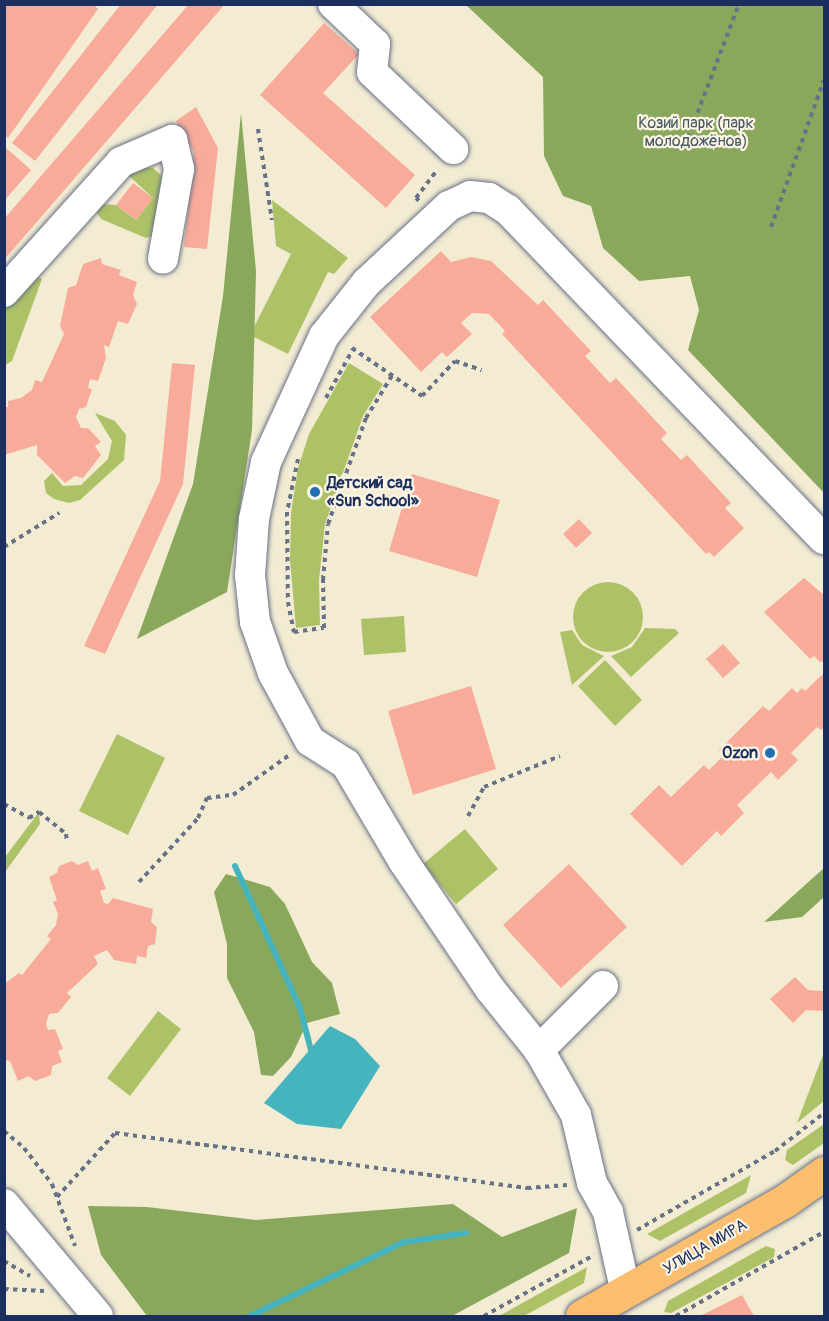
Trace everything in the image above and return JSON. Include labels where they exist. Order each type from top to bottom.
[{"type":"main road","name":"УЛИЦА МИРА","points":[[582,1317],[786,1200],[824,1174]]},
{"type":"street","points":[[333,4],[375,44],[372,72],[448,156]]},
{"type":"street","points":[[4,292],[121,162],[172,140],[179,169],[163,258]]},
{"type":"street","points":[[626,1293],[612,1244],[608,1212],[592,1183],[576,1115],[539,1050],[490,989],[398,852],[345,764],[310,741],[273,674],[255,622],[250,575],[254,519],[266,462],[324,336],[366,283],[449,206],[470,196],[489,198],[508,210],[825,538]]},
{"type":"street","points":[[539,1050],[603,986]]},
{"type":"street","points":[[4,1204],[57,1286],[98,1317]]},
{"type":"path","points":[[688,138],[739,4]]},
{"type":"path","points":[[771,227],[825,80]]},
{"type":"path","points":[[258,129],[272,220]]},
{"type":"path","points":[[416,198],[448,156]]},
{"type":"path","points":[[324,336],[353,349],[393,374],[422,396],[455,361],[481,370]]},
{"type":"path","points":[[321,406],[353,349]]},
{"type":"path","points":[[300,450],[287,512],[288,602],[294,632],[324,628],[323,580],[328,524],[366,418],[393,374]]},
{"type":"path","points":[[4,547],[59,513]]},
{"type":"path","points":[[139,882],[198,818],[207,798],[233,795],[310,741]]},
{"type":"path","points":[[468,816],[484,787],[560,756]]},
{"type":"path","points":[[4,804],[29,818],[39,812],[66,834],[67,842]]},
{"type":"path","points":[[484,1317],[740,1173],[825,1113]]},
{"type":"path","points":[[4,1131],[24,1148],[52,1184],[76,1249]]},
{"type":"path","points":[[57,1197],[115,1133],[527,1188],[592,1183]]},
{"type":"path","points":[[676,1317],[825,1232]]},
{"type":"path","points":[[4,1289],[57,1286]]},
{"type":"green space","name":"Козий парк (парк молодожёнов)","points":[[466,5],[824,5],[824,493],[688,350],[699,310],[690,276],[639,281],[603,248],[591,206],[563,196],[544,156],[543,77]]},
{"type":"green space","points":[[241,113],[256,271],[252,430],[227,592],[137,639],[193,484],[223,296]]},
{"type":"green space","points":[[139,166],[153,168],[165,179],[152,236],[146,238],[101,219],[97,213],[101,204],[116,205],[136,220],[153,198],[128,175]]},
{"type":"green space","points":[[272,200],[348,258],[334,274],[328,272],[288,354],[250,335],[291,254],[276,246]]},
{"type":"green space","points":[[31,273],[42,279],[12,361],[5,365],[4,302]]},
{"type":"green space","name":"Детский сад «Sun School»","points":[[349,363],[383,384],[363,416],[325,524],[319,580],[320,625],[296,628],[290,560],[291,513],[298,468],[309,434]]},
{"type":"green space","points":[[95,413],[115,421],[126,435],[124,460],[80,500],[69,503],[54,499],[46,493],[44,481],[52,473],[63,486],[81,485],[108,459],[112,441]]},
{"type":"green space","points":[[615,582],[628,588],[637,597],[641,603],[643,617],[641,631],[633,642],[622,650],[601,652],[583,642],[575,631],[573,610],[583,592],[594,584]]},
{"type":"green space","points":[[404,616],[406,652],[364,655],[361,619]]},
{"type":"green space","points":[[645,628],[675,629],[679,633],[631,677],[611,656],[632,647]]},
{"type":"green space","points":[[572,630],[582,645],[604,656],[572,685],[560,632]]},
{"type":"green space","points":[[605,660],[642,700],[615,726],[578,686]]},
{"type":"green space","points":[[117,734],[165,758],[128,835],[79,811]]},
{"type":"green space","points":[[39,812],[40,824],[5,872],[5,857]]},
{"type":"green space","points":[[465,829],[498,869],[456,904],[423,864]]},
{"type":"green space","points":[[824,868],[824,897],[802,917],[764,922]]},
{"type":"green space","points":[[226,874],[270,887],[285,904],[312,962],[332,983],[340,1014],[307,1023],[291,1057],[273,1076],[261,1075],[254,1032],[227,978],[227,944],[214,892]]},
{"type":"green space","points":[[158,1011],[181,1029],[130,1096],[107,1078]]},
{"type":"green space","points":[[824,1052],[824,1101],[797,1123]]},
{"type":"green space","points":[[824,1124],[824,1143],[793,1165],[785,1160],[787,1150]]},
{"type":"green space","points":[[751,1175],[746,1193],[660,1241],[647,1234]]},
{"type":"green space","points":[[453,1204],[502,1237],[577,1208],[569,1253],[452,1316],[147,1316],[101,1255],[88,1206],[147,1207],[256,1220]]},
{"type":"green space","points":[[766,1246],[775,1249],[774,1257],[671,1313],[664,1312],[668,1301]]},
{"type":"green space","points":[[587,1267],[584,1283],[524,1316],[499,1316]]},
{"type":"water","points":[[330,1026],[355,1039],[380,1066],[341,1129],[297,1124],[264,1103]]},
{"type":"building","points":[[4,4],[93,4],[98,9],[8,138],[4,135]]},
{"type":"building","points":[[121,4],[158,4],[35,161],[12,143]]},
{"type":"building","points":[[189,4],[225,4],[4,260],[4,219]]},
{"type":"building","points":[[324,23],[359,54],[323,93],[415,175],[386,208],[260,95]]},
{"type":"building","points":[[196,107],[218,148],[207,249],[184,247],[194,152],[176,121]]},
{"type":"building","points":[[4,146],[31,170],[4,201]]},
{"type":"building","points":[[133,183],[153,198],[136,220],[116,205]]},
{"type":"building","points":[[441,251],[451,262],[471,257],[491,261],[538,305],[543,300],[591,351],[585,356],[610,383],[616,378],[667,433],[661,439],[681,460],[687,455],[731,503],[725,508],[744,528],[714,557],[709,552],[706,554],[502,334],[505,331],[489,314],[472,313],[461,323],[472,334],[447,357],[442,352],[421,372],[370,317]]},
{"type":"building","points":[[101,258],[102,264],[121,270],[119,275],[137,282],[133,295],[137,304],[128,324],[118,321],[109,347],[104,345],[106,358],[98,381],[90,379],[88,388],[92,389],[86,407],[79,409],[76,417],[81,428],[88,428],[101,442],[95,446],[101,455],[83,478],[75,476],[65,483],[37,455],[37,445],[4,455],[4,407],[8,407],[8,401],[21,398],[32,390],[35,380],[42,382],[64,334],[60,326],[68,288],[76,285],[83,264]]},
{"type":"building","points":[[172,363],[195,365],[183,484],[105,654],[84,646],[160,481]]},
{"type":"building","points":[[412,474],[500,500],[477,577],[389,551]]},
{"type":"building","points":[[579,519],[592,533],[576,548],[563,534]]},
{"type":"building","points":[[804,578],[824,595],[824,661],[820,662],[814,656],[810,659],[764,612]]},
{"type":"building","points":[[723,644],[740,663],[723,678],[706,659]]},
{"type":"building","points":[[824,673],[824,727],[821,730],[817,727],[791,753],[798,760],[778,780],[771,772],[737,805],[744,813],[721,836],[717,831],[682,866],[630,814],[659,785],[671,797],[704,765],[709,770],[724,755],[719,750],[763,706],[769,711],[792,688],[797,693],[802,688],[805,691]]},
{"type":"building","points":[[471,686],[496,769],[413,795],[388,711]]},
{"type":"building","points":[[72,861],[78,865],[88,861],[92,871],[98,868],[106,889],[100,891],[104,903],[108,904],[113,898],[153,909],[151,922],[157,927],[155,944],[148,946],[146,958],[137,956],[136,964],[114,960],[107,950],[94,956],[98,964],[67,993],[71,997],[58,1013],[49,1014],[46,1024],[48,1030],[55,1029],[63,1049],[58,1051],[62,1062],[52,1066],[51,1075],[35,1081],[29,1076],[18,1081],[10,1061],[4,1060],[4,984],[19,973],[22,975],[51,939],[47,936],[56,925],[58,914],[53,902],[57,900],[49,877],[57,873],[59,866]]},
{"type":"building","points":[[569,864],[627,927],[561,988],[503,925]]},
{"type":"building","points":[[795,977],[808,990],[824,991],[824,1011],[806,1010],[793,1023],[770,999]]},
{"type":"building","points":[[742,1295],[754,1316],[700,1316]]},
{"type":"waterway","points":[[235,866],[300,1008],[312,1054]]},
{"type":"waterway","points":[[250,1316],[404,1242],[466,1233]]},
{"type":"place","name":"Детский сад «Sun School»","points":[[315,492]]},
{"type":"place","name":"Ozon","points":[[770,753]]}]
